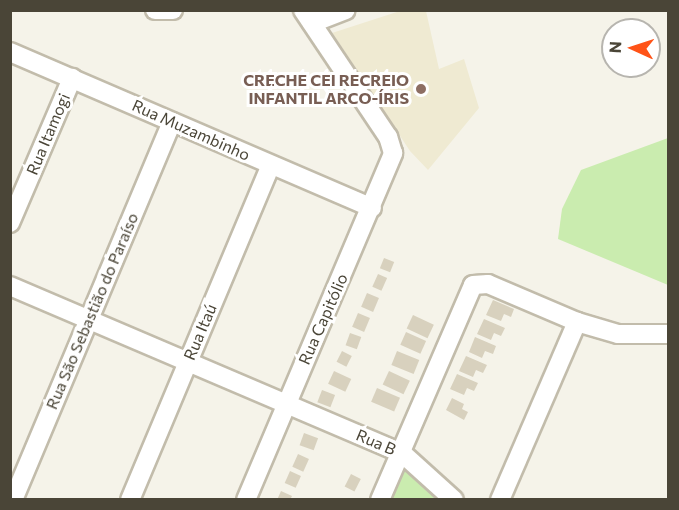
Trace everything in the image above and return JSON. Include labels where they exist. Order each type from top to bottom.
[{"type":"street","points":[[155,10],[173,10]]},
{"type":"street","points":[[308,17],[346,10]]},
{"type":"street","name":"Rua Capitólio","points":[[246,500],[391,164],[388,137],[308,17]]},
{"type":"street","name":"Rua Muzambinho","points":[[10,52],[372,208]]},
{"type":"street","name":"Rua Itamogi","points":[[10,223],[72,78]]},
{"type":"street","name":"Rua São Sebastião do Paraíso","points":[[12,500],[172,122]]},
{"type":"street","name":"Rua Itaú","points":[[130,500],[271,165]]},
{"type":"street","points":[[380,500],[402,453],[469,288],[488,284],[577,322],[637,337],[669,334]]},
{"type":"street","name":"Rua B","points":[[10,286],[402,453],[454,500]]},
{"type":"street","points":[[500,500],[577,322]]},
{"type":"shaded area","name":"CRECHE CEI RECREIO INFANTIL ARCO-ÍRIS","points":[[403,10],[426,11],[439,69],[464,59],[479,108],[428,170],[410,151],[332,33]]},
{"type":"green space","points":[[668,138],[668,285],[558,239],[562,209],[581,170]]},
{"type":"green space","points":[[404,466],[443,500],[388,500]]},
{"type":"building","points":[[384,258],[394,262],[390,272],[380,268]]},
{"type":"building","points":[[378,274],[387,278],[381,291],[372,287]]},
{"type":"building","points":[[367,293],[379,298],[373,312],[361,307]]},
{"type":"building","points":[[493,300],[514,309],[511,317],[504,314],[501,321],[486,315]]},
{"type":"building","points":[[358,313],[370,318],[364,332],[352,327]]},
{"type":"building","points":[[413,315],[434,325],[428,338],[407,329]]},
{"type":"building","points":[[484,319],[505,328],[501,336],[494,333],[491,340],[477,334]]},
{"type":"building","points":[[406,332],[426,341],[420,354],[400,345]]},
{"type":"building","points":[[350,333],[361,337],[357,349],[346,345]]},
{"type":"building","points":[[475,337],[496,346],[493,354],[485,351],[482,358],[469,352]]},
{"type":"building","points":[[342,351],[352,356],[346,367],[337,362]]},
{"type":"building","points":[[397,351],[419,360],[414,374],[391,365]]},
{"type":"building","points":[[466,356],[487,365],[483,373],[476,370],[473,377],[459,371]]},
{"type":"building","points":[[334,371],[351,379],[345,392],[328,384]]},
{"type":"building","points":[[389,371],[410,381],[404,394],[383,385]]},
{"type":"building","points":[[457,374],[478,383],[474,391],[467,388],[464,395],[450,389]]},
{"type":"building","points":[[377,388],[400,398],[394,412],[371,402]]},
{"type":"building","points":[[322,390],[335,395],[330,407],[317,402]]},
{"type":"building","points":[[452,398],[464,404],[462,409],[468,412],[464,420],[446,410]]},
{"type":"building","points":[[304,433],[318,438],[314,450],[300,445]]},
{"type":"building","points":[[298,454],[309,459],[303,472],[292,467]]},
{"type":"building","points":[[290,471],[301,476],[296,488],[285,483]]},
{"type":"building","points":[[351,474],[361,479],[354,491],[345,486]]},
{"type":"building","points":[[281,491],[292,496],[290,500],[277,500]]},
{"type":"place","name":"CRECHE CEI RECREIO INFANTIL ARCO-ÍRIS","points":[[421,89]]}]
